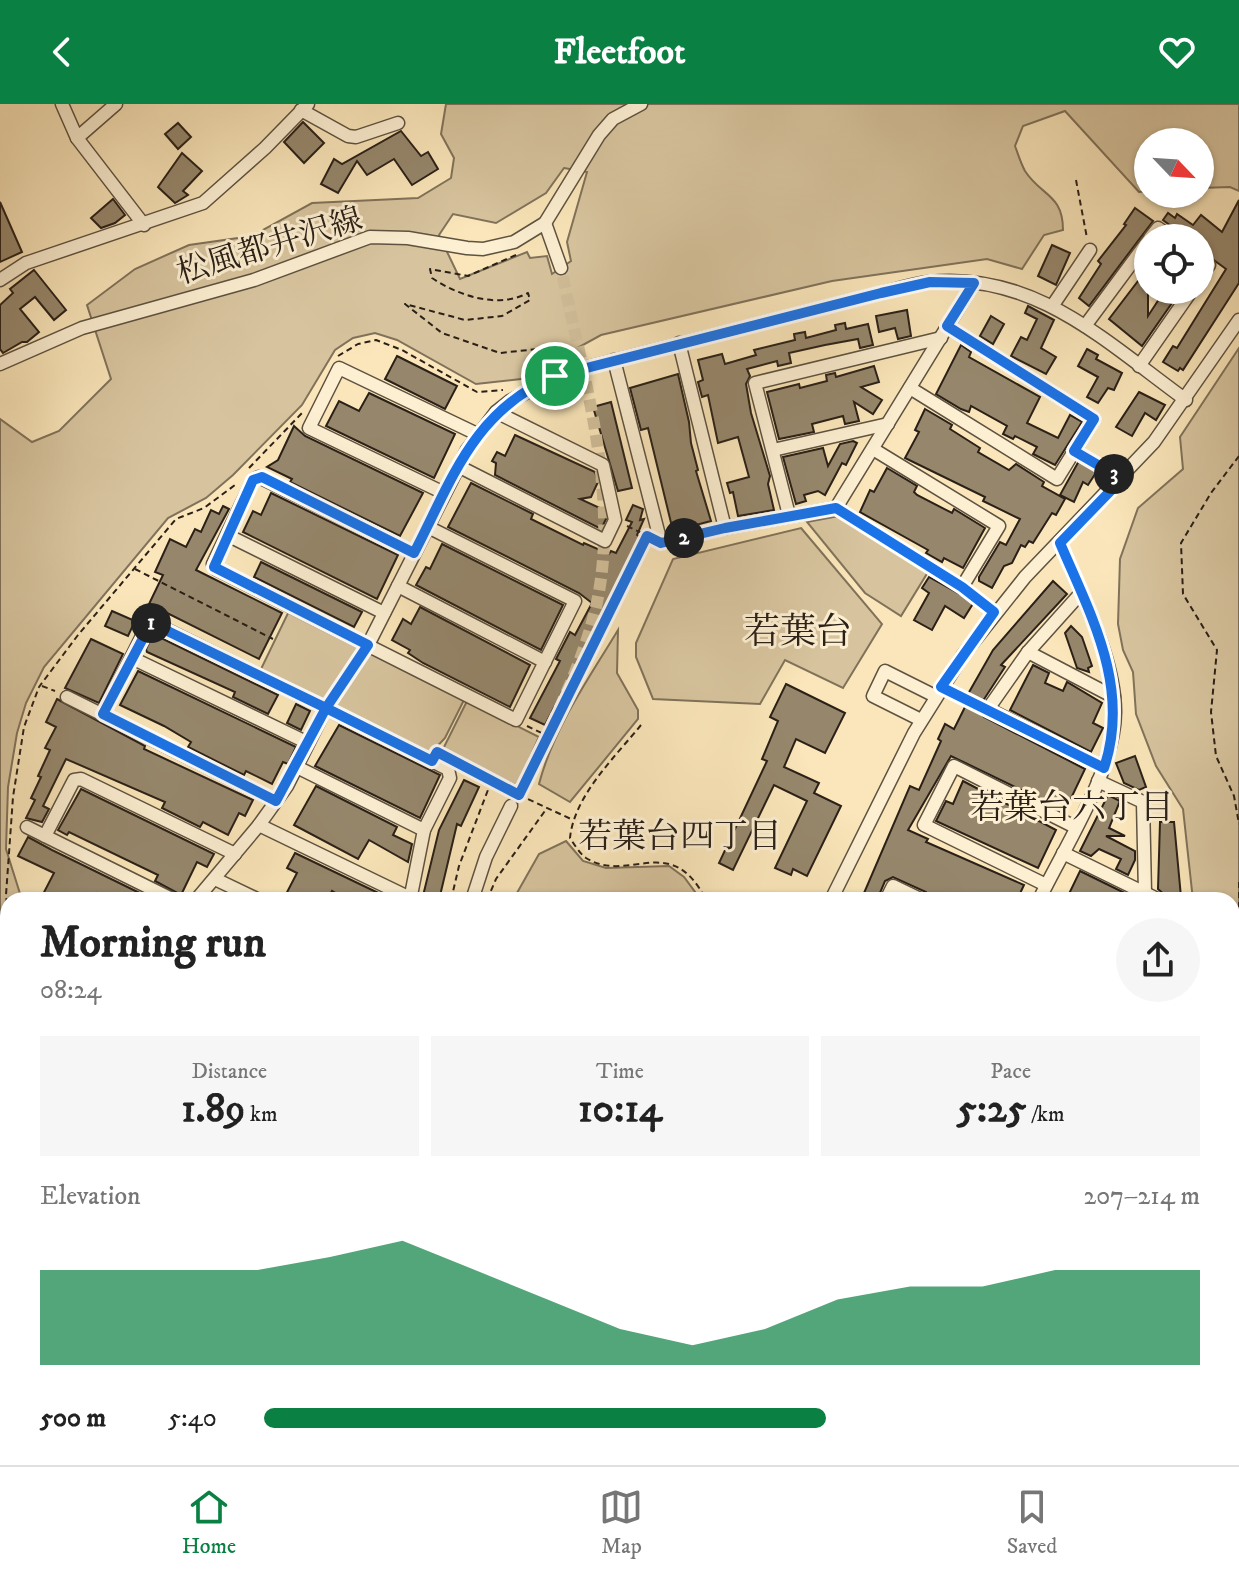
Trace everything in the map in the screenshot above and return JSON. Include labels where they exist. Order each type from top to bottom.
[{"type":"street","points":[[62,104],[77,138],[144,225]]},
{"type":"street","points":[[77,138],[116,104]]},
{"type":"street","name":"松風都井沢線","points":[[0,364],[82,328],[254,280],[370,237],[408,238],[483,249],[514,242],[545,223],[599,135],[613,119],[641,104]]},
{"type":"street","points":[[0,280],[26,263],[203,203],[265,148],[304,107],[348,136],[356,137],[398,123]]},
{"type":"street","points":[[545,223],[561,268]]},
{"type":"street","points":[[1053,305],[1090,250]]},
{"type":"street","points":[[1085,326],[1134,260]]},
{"type":"street","points":[[368,645],[477,434],[496,412],[528,389],[555,376],[930,282],[974,283],[1018,290],[1053,305],[1186,400]]},
{"type":"street","points":[[836,508],[974,283]]},
{"type":"street","points":[[1139,366],[1182,304]]},
{"type":"street","points":[[835,892],[938,691],[994,612],[1122,479],[1186,400],[1239,320]]},
{"type":"street","points":[[789,515],[755,383],[944,332],[1094,419],[1057,479],[910,388]]},
{"type":"street","points":[[679,343],[725,528]]},
{"type":"street","points":[[614,360],[661,543],[836,508],[962,587],[999,526],[873,449]]},
{"type":"street","points":[[444,493],[309,428],[339,368],[477,434]]},
{"type":"street","points":[[458,466],[605,541],[615,520],[603,465],[496,412]]},
{"type":"street","points":[[773,450],[888,424]]},
{"type":"street","points":[[414,553],[259,477],[253,480],[214,560],[216,569],[516,720],[575,601],[428,527]]},
{"type":"street","points":[[227,535],[384,613]]},
{"type":"street","points":[[1043,892],[1104,768],[1114,731],[1111,676],[1060,543]]},
{"type":"street","points":[[398,586],[545,662]]},
{"type":"street","points":[[1081,593],[1028,652],[988,709],[1104,768]]},
{"type":"street","points":[[103,714],[147,626],[155,624],[448,769],[450,778],[424,830],[411,892]]},
{"type":"street","points":[[1028,652],[1114,697]]},
{"type":"street","points":[[132,658],[308,743]]},
{"type":"street","points":[[921,720],[873,696],[885,671],[938,691]]},
{"type":"street","points":[[67,697],[276,801]]},
{"type":"street","points":[[203,892],[276,801],[326,708]]},
{"type":"street","points":[[1046,885],[924,825],[954,766],[1075,827]]},
{"type":"street","points":[[297,767],[424,830]]},
{"type":"street","points":[[45,836],[71,782],[81,779],[235,854]]},
{"type":"street","points":[[1098,781],[1143,802],[1145,892]]},
{"type":"street","points":[[475,892],[486,857],[511,806]]},
{"type":"street","points":[[259,825],[396,892]]},
{"type":"street","points":[[27,827],[158,892]]},
{"type":"street","points":[[1063,853],[1143,892]]},
{"type":"street","points":[[215,879],[242,892]]},
{"type":"street","points":[[890,892],[893,886],[905,892]]},
{"type":"path","points":[[1076,180],[1090,250]]},
{"type":"path","points":[[514,242],[516,257],[468,276],[430,269],[432,278],[444,286],[476,297],[516,300],[528,293],[530,300],[518,308],[502,316],[465,320],[405,304],[442,333],[500,353],[547,348],[555,376]]},
{"type":"path","points":[[334,361],[358,344],[376,340],[402,350],[477,392],[528,389]]},
{"type":"path","points":[[248,468],[306,409]]},
{"type":"path","points":[[1074,451],[1122,479]]},
{"type":"path","points":[[1239,456],[1211,493],[1181,543],[1183,594],[1217,650],[1211,712],[1216,756],[1234,796],[1239,824]]},
{"type":"path","points":[[6,892],[13,797],[24,727],[40,685],[176,519],[204,508],[241,481]]},
{"type":"path","points":[[615,520],[661,543]]},
{"type":"path","points":[[519,795],[647,536]]},
{"type":"path","points":[[134,569],[273,639]]},
{"type":"path","points":[[962,587],[994,612]]},
{"type":"path","points":[[326,708],[368,645]]},
{"type":"path","points":[[40,685],[67,697]]},
{"type":"path","points":[[938,691],[988,709]]},
{"type":"path","points":[[516,720],[548,736]]},
{"type":"path","points":[[641,725],[598,778],[572,819],[570,838],[586,858],[609,864],[669,862],[689,874],[701,892]]},
{"type":"path","points":[[450,759],[572,819]]},
{"type":"path","points":[[453,892],[459,866],[491,781]]},
{"type":"path","points":[[490,892],[496,879],[547,808]]},
{"type":"shaded area","points":[[446,104],[1239,104],[1239,191],[1230,187],[1214,188],[1214,128],[1134,128],[1134,187],[1065,111],[1023,126],[1015,146],[1025,171],[1059,209],[1063,230],[1044,235],[1022,269],[987,259],[832,281],[601,335],[521,379],[476,384],[397,340],[375,333],[353,338],[335,350],[302,405],[233,475],[206,498],[168,518],[44,667],[26,703],[17,733],[8,787],[6,849],[19,892],[0,892],[0,419],[32,442],[59,431],[111,379],[87,305],[135,269],[189,245],[252,236],[312,203],[418,198],[451,178],[454,158],[441,134]],"holes":[[[564,168],[587,172],[567,242],[571,261],[552,274],[547,256],[530,258],[527,252],[460,279],[439,235],[453,214],[496,223],[546,193]]]},
{"type":"shaded area","points":[[1239,348],[1239,892],[1192,892],[1183,809],[1156,766],[1136,714],[1133,672],[1123,650],[1118,624],[1120,559],[1138,508],[1183,469],[1180,437]]},
{"type":"shaded area","points":[[839,516],[928,572],[901,616],[865,593],[807,522]]},
{"type":"shaded area","points":[[801,528],[882,624],[843,688],[785,660],[760,704],[653,699],[636,657],[636,643],[673,559]]},
{"type":"shaded area","points":[[289,611],[464,700],[445,738],[431,753],[261,669]]},
{"type":"shaded area","points":[[618,630],[617,673],[638,710],[638,719],[570,802],[539,784],[563,723]]},
{"type":"shaded area","points":[[467,701],[539,737],[517,786],[443,749]]},
{"type":"shaded area","points":[[566,841],[583,861],[606,868],[669,866],[684,877],[695,892],[518,892],[539,854]]},
{"type":"building","points":[[303,122],[324,143],[304,163],[284,142]]},
{"type":"building","points":[[178,123],[191,137],[178,149],[165,134]]},
{"type":"building","points":[[401,131],[421,156],[428,152],[438,169],[412,185],[394,159],[367,175],[357,161],[338,193],[321,184],[334,159],[342,164]]},
{"type":"building","points":[[182,153],[202,171],[183,191],[188,195],[175,203],[158,187]]},
{"type":"building","points":[[113,199],[125,215],[101,228],[91,218]]},
{"type":"building","points":[[1239,200],[1239,283],[1183,370],[1180,368],[1178,371],[1163,362],[1173,346],[1177,348],[1204,304],[1214,304],[1214,288],[1226,269],[1214,260],[1214,226],[1222,232]]},
{"type":"building","points":[[0,202],[22,252],[0,262]]},
{"type":"building","points":[[1135,208],[1153,221],[1151,224],[1134,224],[1134,246],[1089,306],[1079,298],[1101,264],[1098,261]]},
{"type":"building","points":[[1168,213],[1175,218],[1177,214],[1192,224],[1168,224],[1163,220]]},
{"type":"building","points":[[1201,215],[1212,224],[1194,224]]},
{"type":"building","points":[[1052,245],[1070,253],[1056,285],[1038,276]]},
{"type":"building","points":[[34,270],[66,310],[54,320],[35,297],[20,309],[39,332],[27,342],[3,353],[0,349],[0,305],[13,293],[10,289]]},
{"type":"building","points":[[1134,286],[1134,304],[1148,304],[1148,316],[1156,304],[1171,304],[1142,346],[1109,319]]},
{"type":"building","points":[[1028,306],[1054,320],[1041,348],[1056,357],[1046,374],[1011,356],[1021,337],[1027,340],[1037,319],[1025,313]]},
{"type":"building","points":[[907,310],[911,336],[898,339],[895,328],[879,332],[876,316]]},
{"type":"building","points":[[991,316],[1004,324],[993,344],[980,336]]},
{"type":"building","points":[[845,323],[846,329],[868,324],[873,345],[860,348],[858,339],[825,345],[789,353],[791,363],[778,366],[777,361],[747,369],[751,413],[770,476],[768,484],[774,510],[738,516],[733,492],[730,493],[727,483],[749,477],[738,437],[718,443],[708,395],[702,397],[698,382],[703,380],[698,360],[722,354],[725,364],[756,355],[754,350],[795,340],[794,334],[805,332],[806,338],[836,330],[835,325]]},
{"type":"building","points":[[961,345],[971,352],[969,357],[1040,397],[1027,423],[1058,438],[1070,415],[1082,422],[1055,465],[1033,454],[1037,447],[1015,436],[1013,439],[1003,434],[1007,426],[971,406],[969,412],[936,394]]},
{"type":"building","points":[[1087,349],[1098,355],[1096,359],[1122,373],[1114,390],[1108,388],[1098,403],[1087,397],[1098,377],[1078,366]]},
{"type":"building","points":[[397,356],[457,386],[445,409],[385,379]]},
{"type":"building","points":[[874,366],[879,382],[861,387],[882,400],[873,414],[854,402],[859,421],[845,424],[843,416],[812,424],[814,432],[779,439],[767,392],[799,384],[800,388],[827,381],[826,375],[835,373],[836,377]]},
{"type":"building","points":[[678,374],[696,471],[711,521],[673,531],[648,428],[641,430],[630,388]]},
{"type":"building","points":[[1139,392],[1165,405],[1156,420],[1145,413],[1132,436],[1116,427]]},
{"type":"building","points":[[369,393],[455,434],[434,478],[326,426],[339,401],[359,411]]},
{"type":"building","points":[[611,402],[632,488],[618,491],[593,407]]},
{"type":"building","points":[[925,409],[952,425],[950,429],[980,448],[978,452],[1009,470],[1016,464],[1044,482],[1042,486],[1065,499],[1033,543],[1029,541],[1025,547],[1021,545],[1012,563],[1004,566],[992,588],[979,581],[979,577],[1000,542],[1006,545],[1020,519],[983,501],[985,497],[905,458],[919,432],[915,430]]},
{"type":"building","points":[[294,426],[305,436],[423,493],[400,536],[290,482],[292,479],[267,467],[278,460]]},
{"type":"building","points":[[515,435],[595,472],[598,482],[591,497],[580,499],[604,510],[606,519],[601,529],[495,475],[496,463],[492,461],[497,452],[505,456]]},
{"type":"building","points":[[857,443],[846,465],[842,463],[825,495],[818,491],[804,495],[806,501],[796,504],[783,457],[823,448],[828,466],[840,444]]},
{"type":"building","points":[[1080,459],[1099,468],[1088,485],[1083,482],[1074,502],[1060,495]]},
{"type":"building","points":[[887,468],[917,486],[914,492],[917,495],[952,513],[954,509],[985,528],[963,568],[944,558],[942,562],[926,553],[928,550],[860,512],[870,490],[874,492]]},
{"type":"building","points":[[471,483],[533,514],[531,519],[583,545],[609,554],[611,551],[616,553],[632,522],[626,520],[633,505],[643,509],[640,520],[644,519],[637,535],[640,537],[630,560],[545,725],[530,718],[560,661],[556,659],[570,632],[575,635],[592,603],[579,593],[448,527]]},
{"type":"building","points":[[271,493],[398,555],[377,599],[243,532],[253,511],[261,515]]},
{"type":"building","points":[[223,506],[229,509],[196,570],[282,613],[259,659],[149,604],[163,575],[155,572],[170,539],[186,547],[195,529],[201,532],[211,510],[219,514]]},
{"type":"building","points":[[442,544],[563,605],[541,650],[416,585],[426,567],[430,569]]},
{"type":"building","points":[[261,562],[362,612],[354,627],[254,577]]},
{"type":"building","points":[[929,577],[974,602],[964,618],[945,606],[932,630],[914,620],[929,593],[922,588]]},
{"type":"building","points":[[1053,581],[1067,594],[1001,665],[1005,667],[977,710],[984,717],[1085,769],[1065,811],[951,756],[908,830],[928,839],[926,842],[1024,885],[1021,892],[926,892],[893,877],[885,881],[880,892],[864,892],[910,786],[919,790],[941,741],[938,739],[945,724],[954,729],[971,695],[968,694],[993,650]]},
{"type":"building","points":[[420,607],[530,665],[510,707],[423,663],[408,653],[410,650],[392,640],[403,619],[411,624]]},
{"type":"building","points":[[112,611],[135,621],[128,636],[105,626]]},
{"type":"building","points":[[1071,626],[1082,637],[1092,666],[1088,668],[1089,672],[1077,668],[1065,633]]},
{"type":"building","points":[[153,634],[278,695],[268,714],[233,697],[235,692],[147,652]]},
{"type":"building","points":[[91,639],[123,654],[99,703],[65,688]]},
{"type":"building","points":[[1033,665],[1049,673],[1045,683],[1063,691],[1067,682],[1102,703],[1093,723],[1103,728],[1091,752],[1010,710]]},
{"type":"building","points":[[138,671],[296,747],[288,764],[283,762],[272,784],[246,771],[244,775],[188,747],[191,742],[164,726],[120,705]]},
{"type":"building","points":[[786,684],[845,713],[825,753],[796,739],[784,767],[819,783],[814,793],[841,806],[807,876],[793,869],[791,875],[775,868],[807,801],[774,785],[733,870],[719,863],[767,761],[762,759],[778,721],[770,717]]},
{"type":"building","points":[[57,699],[145,746],[144,749],[253,800],[245,816],[239,813],[228,835],[203,822],[200,827],[162,808],[165,802],[66,759],[43,806],[49,809],[42,822],[26,818],[35,800],[31,798],[41,777],[38,776],[50,750],[45,748],[56,727],[46,722]]},
{"type":"building","points":[[296,704],[310,711],[301,730],[287,723]]},
{"type":"building","points":[[339,725],[440,775],[420,818],[315,766]]},
{"type":"building","points":[[1135,756],[1146,787],[1139,790],[1124,783],[1116,763]]},
{"type":"building","points":[[464,780],[479,787],[461,826],[457,824],[441,892],[424,892],[439,830]]},
{"type":"building","points":[[963,781],[1056,830],[1038,868],[936,821],[946,801],[953,804]]},
{"type":"building","points":[[316,786],[397,827],[393,835],[412,844],[408,862],[369,840],[358,859],[294,825]]},
{"type":"building","points":[[81,789],[214,854],[207,867],[197,862],[182,892],[175,892],[155,881],[158,875],[69,832],[67,835],[58,830]]},
{"type":"building","points":[[1108,795],[1120,801],[1109,828],[1125,836],[1106,836],[1135,851],[1135,860],[1128,875],[1116,869],[1121,859],[1099,849],[1091,856],[1080,851]]},
{"type":"building","points":[[1160,822],[1174,822],[1181,892],[1161,892],[1158,889]]},
{"type":"building","points":[[28,837],[138,892],[44,892],[54,873],[18,856]]},
{"type":"building","points":[[295,853],[376,892],[287,892],[297,873],[287,868]]},
{"type":"building","points":[[1080,871],[1123,892],[1070,892]]},
{"type":"tunnel","points":[[511,806],[579,662],[595,611],[602,568],[604,525],[596,438],[561,268]]},
{"type":"district","name":"若葉台","points":[[798,630]]},
{"type":"district","name":"若葉台六丁目","points":[[1072,806]]},
{"type":"district","name":"若葉台四丁目","points":[[680,835]]},
{"type":"route","points":[[555,376],[510,401],[477,434],[414,553],[262,477],[253,480],[213,564],[216,569],[368,645],[326,708],[151,623],[103,714],[276,801],[287,786],[326,708],[432,761],[437,752],[519,795],[647,536],[661,543],[836,508],[962,587],[994,612],[941,687],[1104,768],[1114,731],[1111,676],[1060,543],[1122,479],[1074,451],[1094,419],[947,326],[974,283],[930,282],[555,376]]}]
